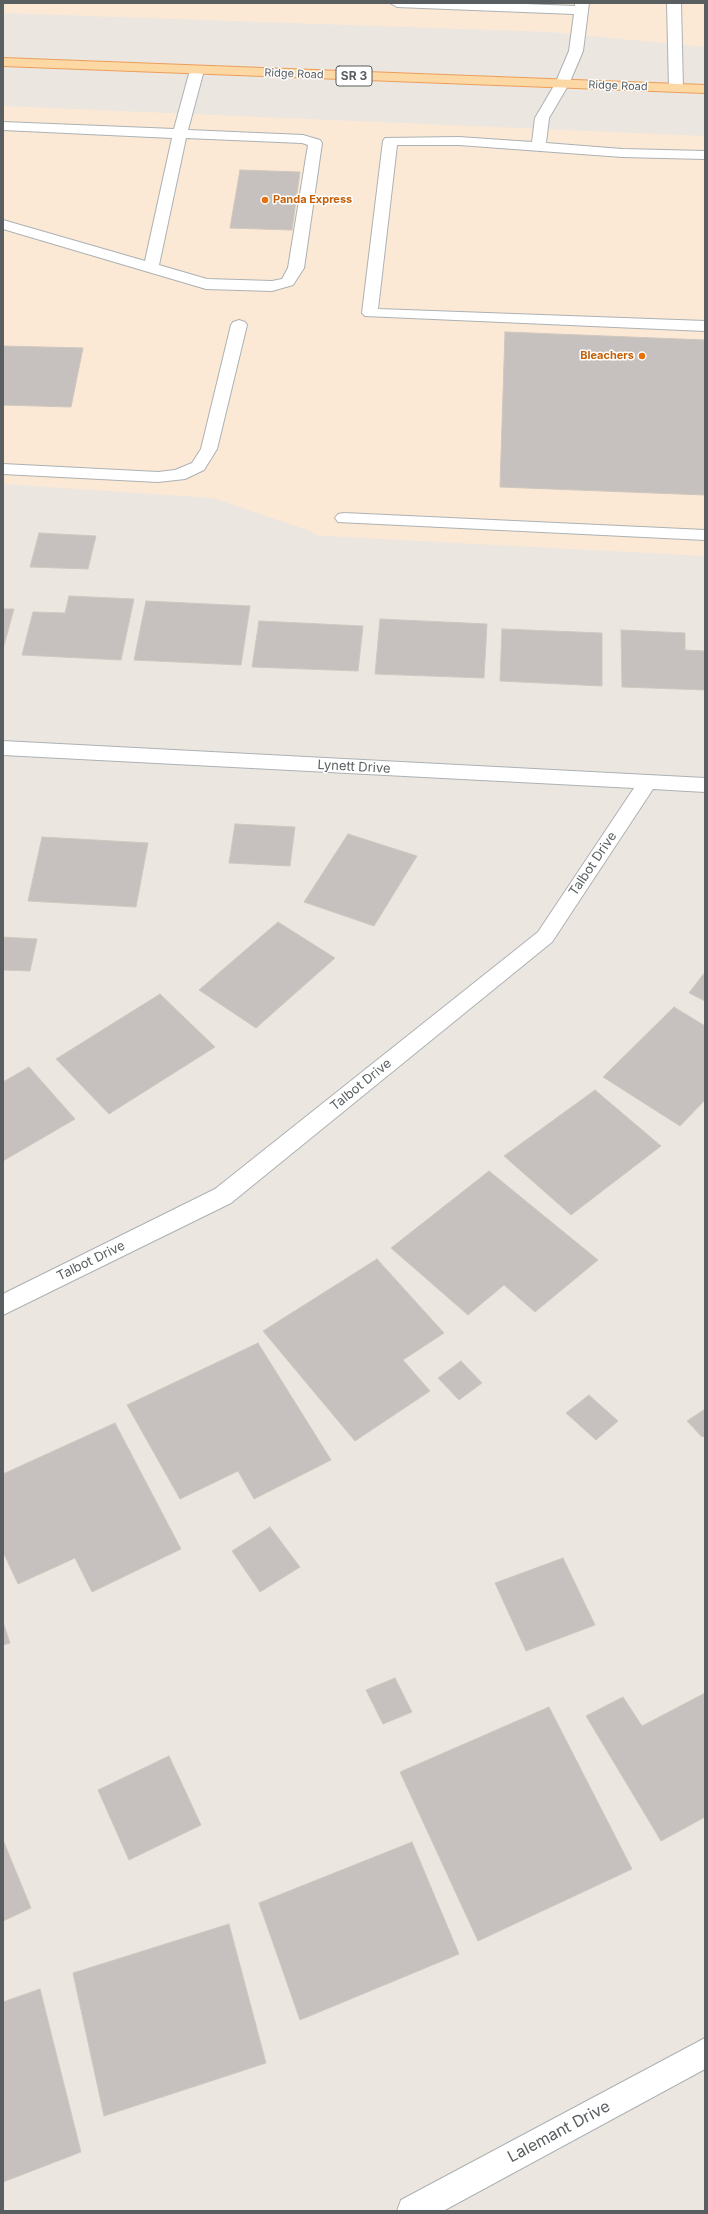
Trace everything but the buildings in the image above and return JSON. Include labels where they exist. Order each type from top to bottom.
[{"type":"main road","name":"Ridge Road","points":[[3,62],[705,89]]},
{"type":"street","points":[[397,3],[581,7],[576,51],[562,84],[542,118],[539,146]]},
{"type":"street","points":[[674,3],[676,88]]},
{"type":"street","points":[[151,267],[180,134],[197,70]]},
{"type":"street","points":[[3,126],[303,139],[315,143],[296,268],[288,282],[272,286],[206,284],[3,224]]},
{"type":"street","points":[[705,155],[622,153],[459,141],[390,141],[370,313],[705,326]]},
{"type":"street","points":[[3,469],[158,478],[179,475],[198,466],[209,449],[239,325]]},
{"type":"street","points":[[344,518],[705,535]]},
{"type":"street","name":"Lynett Drive","points":[[3,748],[705,785]]},
{"type":"street","name":"Talbot Drive","points":[[3,1305],[223,1196],[545,937],[648,782]]},
{"type":"street","name":"Lalemant Drive","points":[[412,2211],[705,2053]]},
{"type":"shaded area","points":[[3,3],[705,3],[705,47],[550,32],[3,13]]},
{"type":"shaded area","points":[[3,106],[705,136],[705,556],[313,535],[313,532],[213,498],[3,484]]},
{"type":"place","name":"Panda Express","points":[[265,200]]},
{"type":"place","name":"Bleachers","points":[[642,356]]}]
